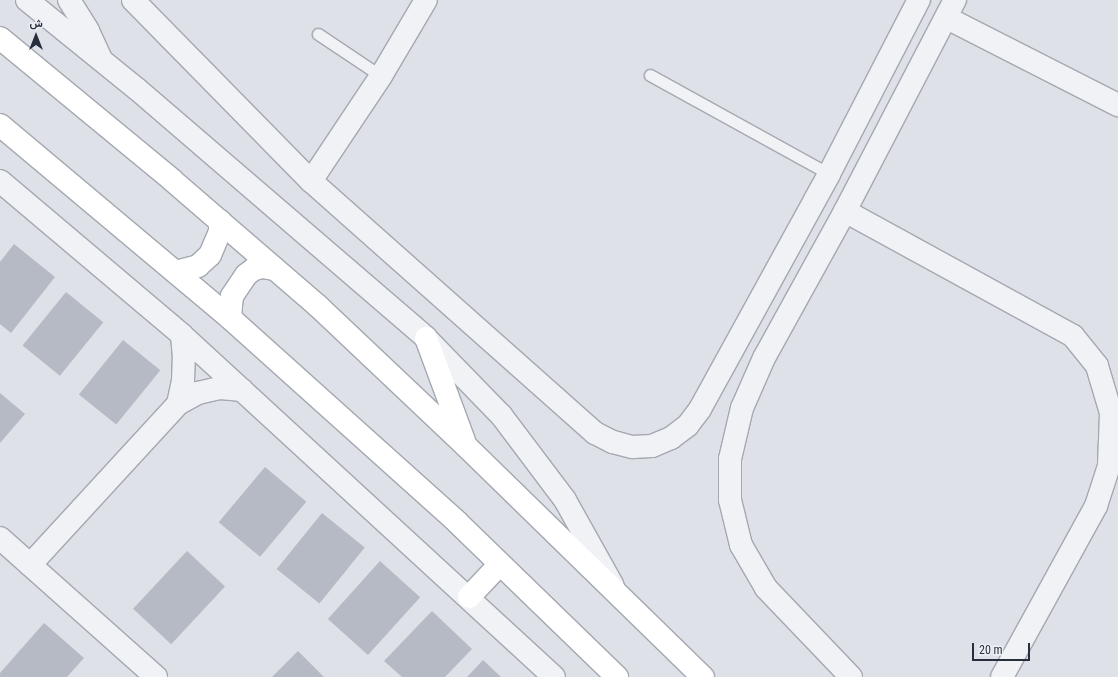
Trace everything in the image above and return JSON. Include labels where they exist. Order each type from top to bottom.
[{"type":"main road","points":[[0,38],[220,221],[318,306],[466,446],[703,677]]},
{"type":"main road","points":[[0,125],[230,318],[451,517],[617,677]]},
{"type":"main road","points":[[176,272],[198,266],[210,255],[220,231],[220,221]]},
{"type":"main road","points":[[230,318],[232,296],[246,275],[254,269],[262,267],[275,269]]},
{"type":"main road","points":[[426,338],[466,446]]},
{"type":"main road","points":[[468,597],[500,564]]},
{"type":"street","points":[[27,0],[137,89],[426,338],[501,415],[565,500],[618,594]]},
{"type":"street","points":[[69,0],[88,31],[103,63]]},
{"type":"street","points":[[133,0],[311,181],[595,433],[612,442],[632,447],[652,446],[671,438],[688,425],[700,408],[829,174],[919,0]]},
{"type":"street","points":[[311,181],[381,76],[426,0]]},
{"type":"street","points":[[851,677],[766,588],[741,545],[730,500],[730,459],[742,408],[764,358],[845,211],[951,9],[1118,105]]},
{"type":"street","points":[[0,181],[182,335],[554,677]]},
{"type":"street","points":[[845,211],[1073,336],[1097,366],[1111,413],[1109,466],[1096,506],[1002,677]]},
{"type":"street","points":[[178,404],[183,381],[184,358],[182,335]]},
{"type":"street","points":[[30,565],[178,404],[198,393],[220,388],[242,390]]},
{"type":"street","points":[[0,538],[156,677]]},
{"type":"lane","points":[[318,34],[381,76]]},
{"type":"lane","points":[[650,75],[829,174]]},
{"type":"building","points":[[14,244],[55,277],[11,333],[0,324],[0,262]]},
{"type":"building","points":[[66,292],[103,322],[60,376],[23,346]]},
{"type":"building","points":[[123,340],[160,370],[116,425],[79,394]]},
{"type":"building","points":[[0,393],[25,414],[0,443]]},
{"type":"building","points":[[265,467],[306,502],[260,557],[219,522]]},
{"type":"building","points":[[322,513],[365,548],[319,604],[277,569]]},
{"type":"building","points":[[187,551],[225,586],[171,644],[133,609]]},
{"type":"building","points":[[380,561],[420,597],[368,655],[328,619]]},
{"type":"building","points":[[432,611],[472,649],[445,677],[402,677],[384,661]]},
{"type":"building","points":[[44,623],[84,658],[67,677],[0,677],[0,673]]},
{"type":"building","points":[[298,651],[324,677],[272,677]]},
{"type":"building","points":[[483,660],[501,677],[467,677]]}]
